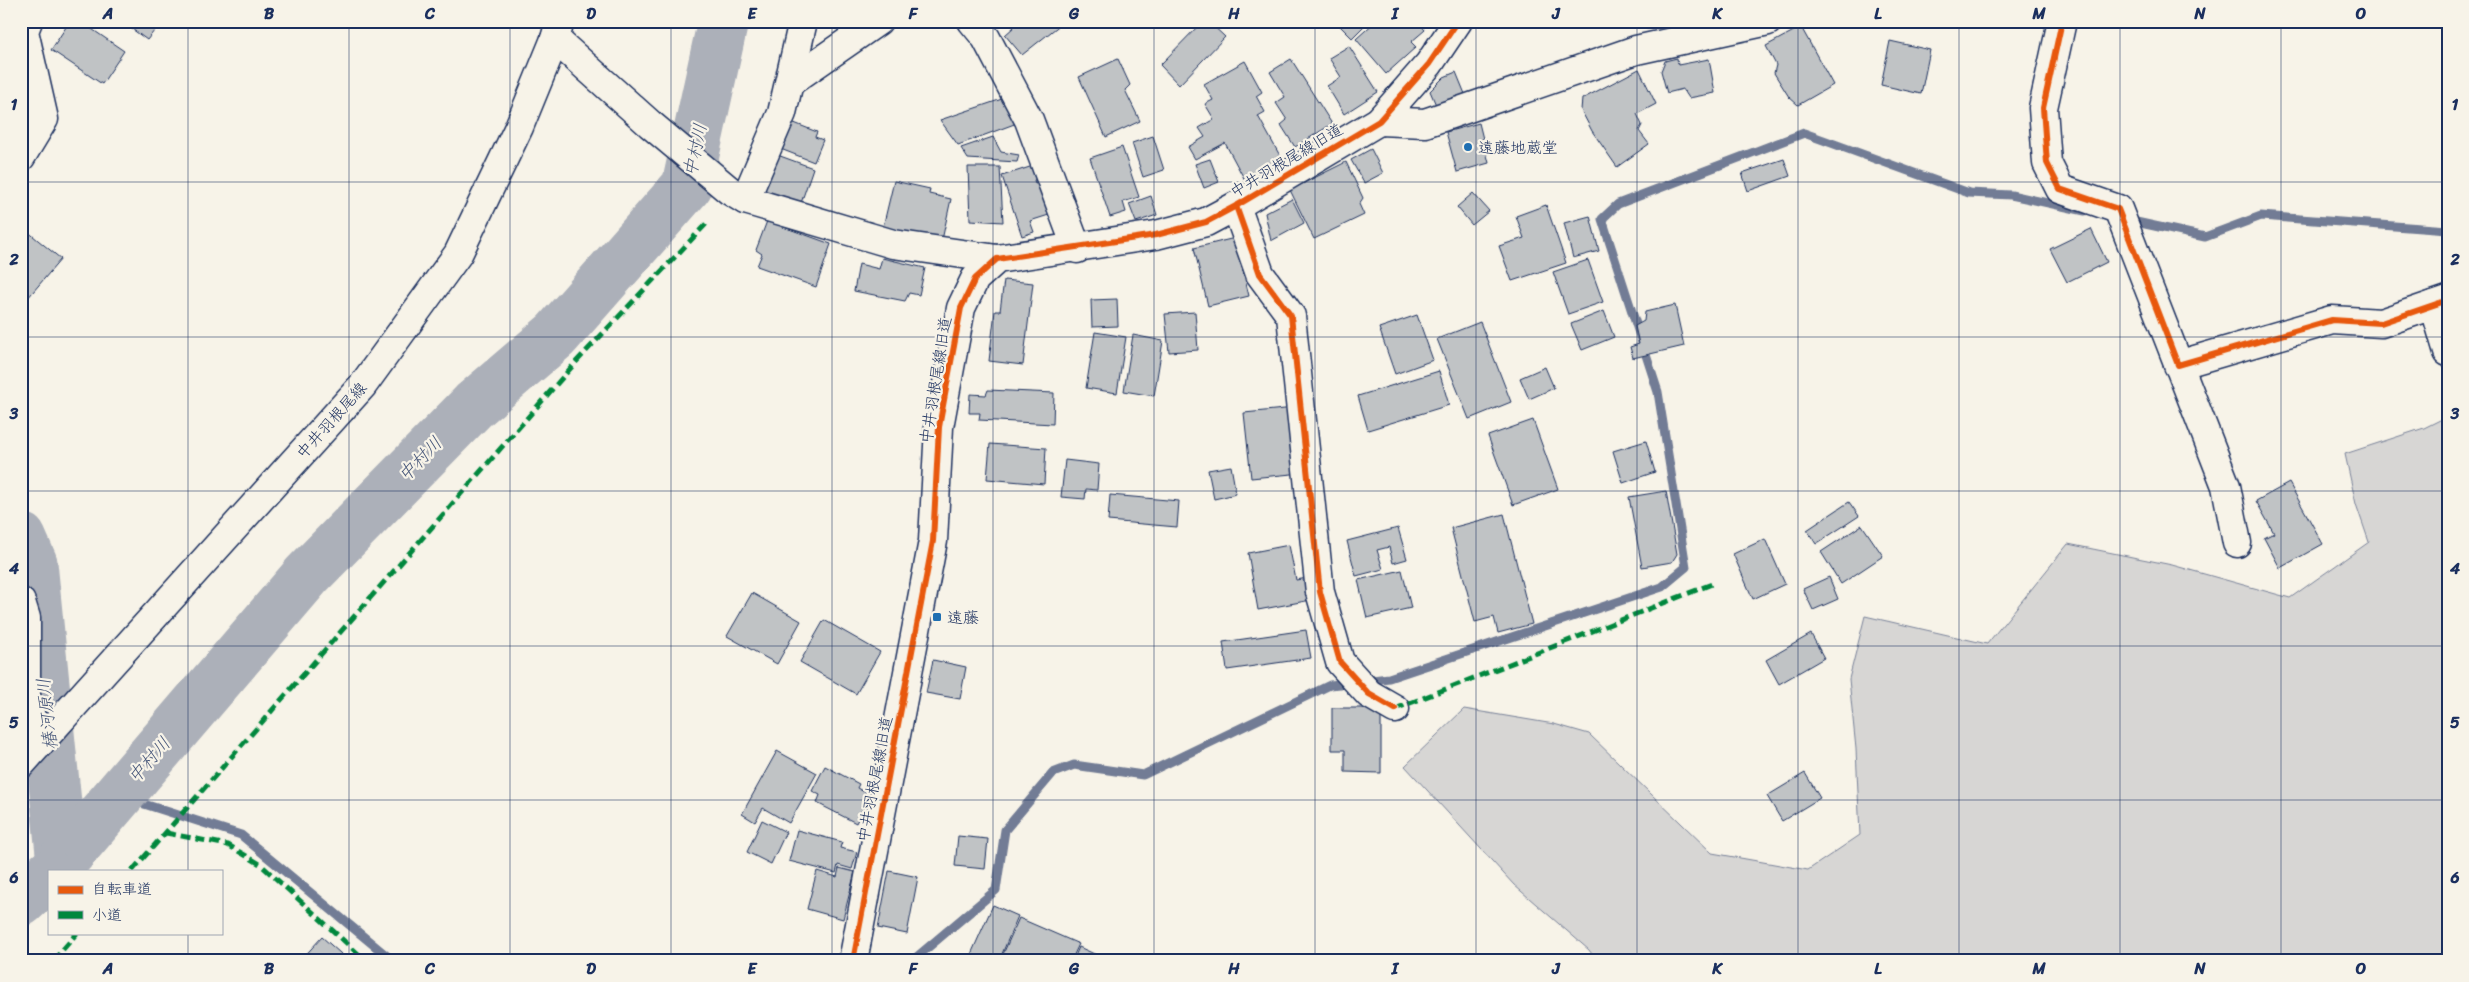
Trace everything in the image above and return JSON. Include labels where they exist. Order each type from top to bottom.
[{"type":"street","points":[[737,195],[782,113],[803,21]]},
{"type":"street","points":[[790,82],[878,21]]},
{"type":"street","points":[[972,21],[986,38],[1029,120],[1077,249]]},
{"type":"street","points":[[1379,121],[1425,123],[1636,50],[1768,21]]},
{"type":"street","points":[[2062,21],[2043,108],[2046,162],[2060,190],[2122,220],[2226,486],[2237,543]]},
{"type":"street","name":"中井羽根尾線旧道","points":[[853,961],[933,541],[938,427],[961,308],[975,279],[997,259],[1077,249],[1156,235],[1206,222],[1379,121],[1429,64],[1458,22]]},
{"type":"street","points":[[21,157],[44,119],[24,28]]},
{"type":"street","points":[[558,30],[650,124],[737,195],[893,244],[997,259]]},
{"type":"street","name":"中井羽根尾線","points":[[21,764],[363,385],[458,254],[519,127],[558,30]]},
{"type":"street","points":[[1236,206],[1260,274],[1291,316],[1320,592],[1340,662],[1369,694],[1395,709]]},
{"type":"street","points":[[2178,365],[2332,320],[2381,322],[2441,302],[2448,352]]},
{"type":"street","points":[[21,602],[26,618],[26,704],[41,742]]},
{"type":"shaded area","points":[[2448,416],[2448,961],[1597,961],[1589,950],[1514,885],[1405,766],[1464,709],[1554,724],[1589,734],[1712,853],[1808,870],[1860,835],[1856,749],[1849,679],[1865,616],[1987,644],[2068,544],[2172,565],[2290,598],[2369,542],[2356,504],[2345,454],[2424,428]]},
{"type":"building","points":[[70,21],[80,21],[124,51],[102,84],[51,50]]},
{"type":"building","points":[[121,21],[162,21],[147,40]]},
{"type":"building","points":[[1009,21],[1059,21],[1061,24],[1022,55],[1005,35],[1014,27]]},
{"type":"building","points":[[1203,21],[1208,21],[1225,37],[1179,85],[1160,65]]},
{"type":"building","points":[[1335,21],[1369,21],[1352,38]]},
{"type":"building","points":[[1376,21],[1417,21],[1425,30],[1411,42],[1416,47],[1386,74],[1356,39]]},
{"type":"building","points":[[1801,27],[1833,85],[1798,105],[1789,97],[1774,73],[1776,65],[1766,46]]},
{"type":"building","points":[[1890,41],[1930,50],[1921,94],[1881,85]]},
{"type":"building","points":[[1349,46],[1378,92],[1344,114],[1327,86],[1341,77],[1329,58]]},
{"type":"building","points":[[1677,58],[1678,65],[1709,59],[1715,93],[1689,98],[1683,89],[1667,93],[1661,71],[1665,61]]},
{"type":"building","points":[[1118,59],[1130,85],[1125,90],[1140,121],[1106,137],[1079,77]]},
{"type":"building","points":[[1291,59],[1332,124],[1295,147],[1281,125],[1287,120],[1276,103],[1285,97],[1270,72]]},
{"type":"building","points":[[1245,61],[1262,92],[1256,96],[1265,112],[1258,116],[1284,163],[1247,184],[1225,143],[1195,159],[1188,147],[1205,137],[1199,128],[1214,119],[1205,104],[1213,100],[1204,84]]},
{"type":"building","points":[[1639,69],[1656,104],[1637,114],[1642,125],[1639,131],[1649,144],[1617,167],[1592,131],[1581,110],[1582,99]]},
{"type":"building","points":[[1456,72],[1465,94],[1436,105],[1430,91],[1444,77]]},
{"type":"building","points":[[1005,98],[1017,123],[958,145],[940,120]]},
{"type":"building","points":[[789,121],[817,132],[815,137],[823,140],[814,162],[778,148]]},
{"type":"building","name":"遠藤地蔵堂","points":[[1479,123],[1489,163],[1457,172],[1446,132]]},
{"type":"building","points":[[1153,136],[1164,170],[1143,177],[1132,143]]},
{"type":"building","points":[[993,137],[1001,152],[1019,155],[1017,162],[968,159],[961,148]]},
{"type":"building","points":[[1122,147],[1139,197],[1123,202],[1126,212],[1110,217],[1090,158]]},
{"type":"building","points":[[1371,149],[1383,173],[1364,183],[1351,160]]},
{"type":"building","points":[[772,153],[813,168],[800,206],[758,191]]},
{"type":"building","points":[[1210,159],[1219,182],[1204,188],[1195,164]]},
{"type":"building","points":[[1784,159],[1790,176],[1748,191],[1742,173]]},
{"type":"building","points":[[1346,162],[1363,198],[1359,204],[1364,215],[1314,239],[1290,190]]},
{"type":"building","points":[[1036,165],[1040,178],[1034,180],[1035,184],[1041,182],[1052,214],[1030,221],[1034,232],[1022,236],[1002,176]]},
{"type":"building","points":[[968,167],[1000,167],[1003,222],[970,220]]},
{"type":"building","points":[[894,181],[930,189],[929,194],[951,199],[942,240],[883,227]]},
{"type":"building","points":[[1473,193],[1489,211],[1472,225],[1457,207]]},
{"type":"building","points":[[1151,196],[1157,215],[1136,222],[1129,204]]},
{"type":"building","points":[[1292,199],[1304,223],[1271,241],[1265,213]]},
{"type":"building","points":[[1546,205],[1566,263],[1512,281],[1499,246],[1524,238],[1516,216]]},
{"type":"building","points":[[1590,216],[1599,251],[1573,258],[1564,223]]},
{"type":"building","points":[[767,221],[831,244],[816,287],[757,266],[762,254],[756,250]]},
{"type":"building","points":[[21,226],[61,259],[27,299],[21,294]]},
{"type":"building","points":[[2091,229],[2107,262],[2067,282],[2050,249]]},
{"type":"building","points":[[1235,238],[1249,296],[1208,306],[1194,248]]},
{"type":"building","points":[[882,258],[925,268],[919,295],[909,293],[905,301],[854,291],[859,264],[879,269]]},
{"type":"building","points":[[1588,260],[1603,302],[1568,314],[1553,272]]},
{"type":"building","points":[[1004,280],[1033,283],[1023,365],[989,361],[995,311],[1000,311]]},
{"type":"building","points":[[1117,299],[1118,326],[1092,327],[1091,300]]},
{"type":"building","points":[[1675,305],[1684,346],[1633,358],[1630,347],[1639,344],[1635,326],[1644,321],[1645,312]]},
{"type":"building","points":[[1604,311],[1614,337],[1582,350],[1571,324]]},
{"type":"building","points":[[1195,312],[1198,350],[1169,352],[1165,314]]},
{"type":"building","points":[[1417,315],[1433,360],[1395,374],[1379,328]]},
{"type":"building","points":[[1480,322],[1511,402],[1469,419],[1437,339]]},
{"type":"building","points":[[1095,332],[1126,337],[1117,393],[1086,388]]},
{"type":"building","points":[[1133,335],[1163,341],[1154,396],[1124,391]]},
{"type":"building","points":[[1545,367],[1554,388],[1529,399],[1520,378]]},
{"type":"building","points":[[1439,371],[1449,405],[1368,430],[1358,396]]},
{"type":"building","points":[[988,390],[1054,393],[1053,424],[979,420],[980,413],[969,413],[970,394],[986,395]]},
{"type":"building","points":[[1295,408],[1302,473],[1251,478],[1244,413]]},
{"type":"building","points":[[1533,420],[1558,489],[1513,505],[1488,436]]},
{"type":"building","points":[[1646,441],[1655,472],[1623,483],[1613,451]]},
{"type":"building","points":[[990,444],[1046,448],[1044,484],[987,479]]},
{"type":"building","points":[[1065,460],[1099,464],[1097,490],[1086,489],[1085,499],[1061,497]]},
{"type":"building","points":[[1231,466],[1236,494],[1214,499],[1208,470]]},
{"type":"building","points":[[2289,483],[2323,544],[2280,568],[2264,538],[2274,533],[2256,501]]},
{"type":"building","points":[[1666,491],[1677,554],[1672,562],[1642,567],[1629,497]]},
{"type":"building","points":[[1110,495],[1179,501],[1177,527],[1108,521]]},
{"type":"building","points":[[1849,502],[1859,516],[1816,544],[1807,530]]},
{"type":"building","points":[[1504,514],[1532,624],[1498,633],[1494,617],[1475,622],[1451,528]]},
{"type":"building","points":[[1862,525],[1883,556],[1841,584],[1821,552]]},
{"type":"building","points":[[1398,528],[1407,559],[1393,563],[1389,547],[1377,550],[1383,569],[1356,576],[1347,541]]},
{"type":"building","points":[[1765,539],[1785,584],[1753,599],[1733,554]]},
{"type":"building","points":[[1289,545],[1296,580],[1307,578],[1311,600],[1258,610],[1248,553]]},
{"type":"building","points":[[1402,570],[1411,608],[1367,618],[1358,580]]},
{"type":"building","points":[[1829,577],[1838,599],[1813,610],[1803,589]]},
{"type":"building","points":[[752,593],[801,621],[777,664],[727,636]]},
{"type":"building","points":[[824,620],[880,652],[856,694],[800,662]]},
{"type":"building","points":[[1306,630],[1311,658],[1227,670],[1223,642]]},
{"type":"building","points":[[1811,634],[1824,658],[1779,684],[1766,660]]},
{"type":"building","points":[[933,660],[966,667],[960,699],[926,693]]},
{"type":"building","points":[[1332,708],[1381,708],[1381,773],[1345,772],[1345,750],[1332,750]]},
{"type":"building","points":[[777,751],[817,773],[789,823],[763,808],[755,822],[742,814]]},
{"type":"building","points":[[825,766],[859,784],[857,788],[870,795],[856,823],[817,803],[820,795],[812,791]]},
{"type":"building","points":[[1805,773],[1820,798],[1782,821],[1767,796]]},
{"type":"building","points":[[762,820],[786,832],[771,864],[747,852]]},
{"type":"building","points":[[797,830],[842,842],[840,848],[857,852],[852,869],[838,865],[836,873],[789,861]]},
{"type":"building","points":[[958,836],[988,839],[985,869],[955,866]]},
{"type":"building","points":[[839,868],[855,872],[843,919],[807,909],[817,871],[837,877]]},
{"type":"building","points":[[889,871],[918,877],[907,934],[878,928]]},
{"type":"building","points":[[993,905],[1018,916],[999,961],[968,961]]},
{"type":"building","points":[[1019,918],[1079,944],[1071,961],[1000,961]]},
{"type":"building","points":[[322,937],[349,961],[300,961]]},
{"type":"building","points":[[1079,947],[1101,957],[1099,961],[1073,961]]},
{"type":"waterway","name":"中村川","points":[[55,870],[307,575],[474,405],[556,335],[687,186],[723,21]]},
{"type":"waterway","points":[[1364,681],[1389,678],[1662,587],[1686,567],[1658,392],[1602,219],[1618,204],[1804,133],[1969,193],[2011,195],[2085,211]]},
{"type":"waterway","points":[[2127,220],[2205,237],[2261,216],[2448,230]]},
{"type":"waterway","name":"椿河原川","points":[[21,538],[32,563],[62,863]]},
{"type":"waterway","points":[[912,961],[996,890],[1005,830],[1053,773],[1074,765],[1143,775],[1330,685],[1351,683]]},
{"type":"waterway","points":[[119,796],[241,835],[393,961]]},
{"type":"waterway","name":"中村川","points":[[21,901],[48,876]]},
{"type":"marked path","points":[[133,870],[576,362],[707,223]]},
{"type":"marked path","points":[[1395,709],[1712,584]]},
{"type":"marked path","points":[[166,833],[228,845],[260,864],[366,961]]},
{"type":"marked path","points":[[53,961],[76,934]]},
{"type":"cycle path","points":[[853,961],[933,541],[939,427],[961,308],[975,279],[997,259],[1156,235],[1206,222],[1236,206],[1379,121],[1429,64],[1458,21]]},
{"type":"cycle path","points":[[2062,21],[2043,108],[2047,163],[2060,189],[2118,209],[2178,365],[2332,320],[2381,323],[2448,300]]},
{"type":"cycle path","points":[[1236,206],[1260,274],[1291,316],[1320,592],[1340,662],[1369,694],[1395,709]]},
{"type":"place","name":"遠藤地蔵堂","points":[[1468,147]]},
{"type":"place","name":"遠藤","points":[[937,617]]}]
